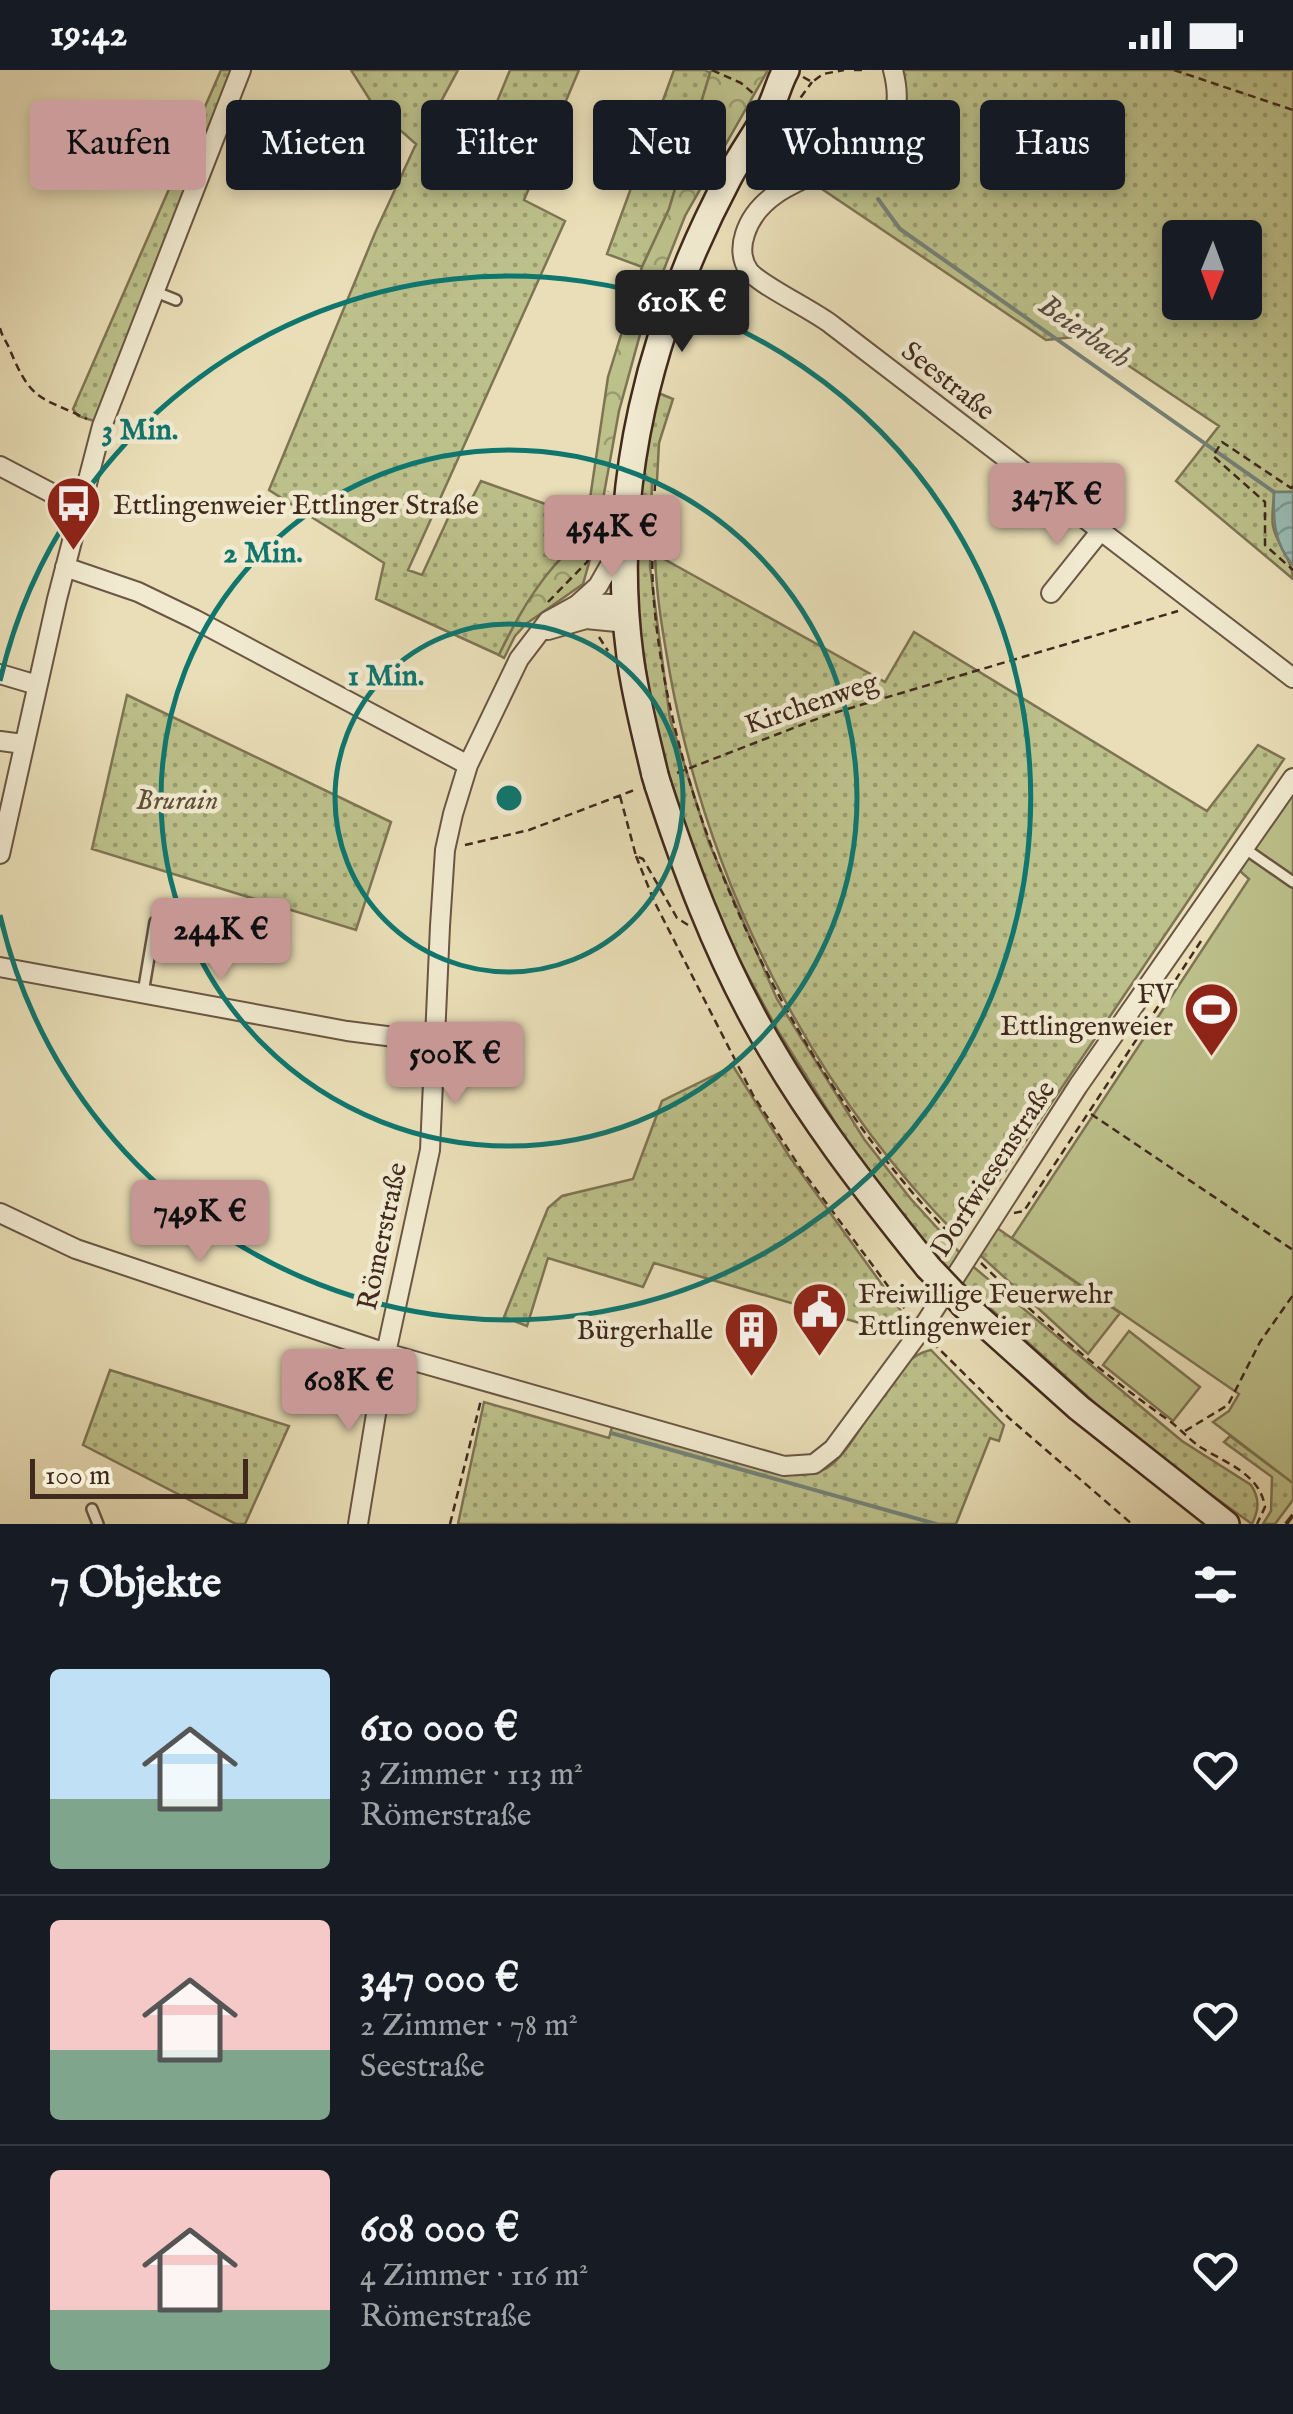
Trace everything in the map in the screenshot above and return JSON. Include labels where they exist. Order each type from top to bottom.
[{"type":"main road","name":"Römerstraße","points":[[800,74],[788,95],[771,107],[730,176],[690,258],[658,339],[638,421],[626,536],[627,618],[630,656],[655,781],[697,897],[758,1027],[841,1157],[928,1267],[964,1305],[1079,1408],[1224,1522]]},
{"type":"street","points":[[0,854],[65,566],[102,426],[241,70]]},
{"type":"street","points":[[878,70],[894,78]]},
{"type":"street","name":"Seestraße","points":[[784,190],[763,203],[745,234],[744,261],[759,280],[808,307],[1293,678]]},
{"type":"street","points":[[0,466],[60,498],[80,504]]},
{"type":"street","points":[[1052,593],[1099,532]]},
{"type":"street","name":"Römerstraße","points":[[358,1524],[386,1353],[430,1150],[446,850],[468,765],[503,690],[534,638],[548,622],[598,586],[626,536]]},
{"type":"street","points":[[65,566],[138,592],[194,619],[468,765]]},
{"type":"street","points":[[579,603],[612,604],[627,618]]},
{"type":"street","points":[[534,638],[571,621],[627,618]]},
{"type":"street","points":[[0,674],[37,684]]},
{"type":"street","points":[[0,741],[24,744]]},
{"type":"street","name":"Dorfwiesenstraße","points":[[0,1213],[76,1250],[386,1353],[784,1466],[814,1464],[833,1450],[921,1330],[1078,1086],[1293,778]]},
{"type":"street","points":[[0,967],[434,1042]]},
{"type":"lane","points":[[156,292],[176,300]]},
{"type":"lane","points":[[1244,848],[1293,882]]},
{"type":"lane","points":[[143,993],[155,922]]},
{"type":"lane","points":[[92,1509],[98,1524]]},
{"type":"path","points":[[712,70],[741,83]]},
{"type":"path","points":[[798,100],[800,74],[844,70]]},
{"type":"path","points":[[854,70],[864,70]]},
{"type":"path","points":[[1174,70],[1293,110]]},
{"type":"path","points":[[0,328],[1,338],[31,392],[51,405],[102,426]]},
{"type":"path","points":[[1293,486],[1222,442],[1212,456],[1265,502],[1265,545],[1293,570]]},
{"type":"path","points":[[654,483],[654,591],[674,718],[736,903],[781,999],[868,1137],[914,1197],[1038,1316],[1195,1444],[1258,1484],[1266,1507],[1257,1524]]},
{"type":"path","name":"Kirchenweg","points":[[446,850],[529,830],[826,714],[1182,610],[1190,600]]},
{"type":"path","points":[[620,796],[636,856],[654,900],[753,1096],[801,1169],[921,1330],[1009,1418],[1132,1524]]},
{"type":"path","points":[[636,856],[643,859],[678,918],[690,926]]},
{"type":"path","points":[[1003,1215],[1024,1211],[1202,939]]},
{"type":"path","points":[[1089,1113],[1293,1250]]},
{"type":"path","points":[[1183,1431],[1228,1405],[1260,1342],[1293,1295]]},
{"type":"path","points":[[450,1524],[486,1383]]},
{"type":"green space","points":[[221,70],[234,70],[206,140],[206,104]]},
{"type":"green space","points":[[351,70],[458,70],[442,100],[421,100],[421,190],[528,190],[524,200],[565,221],[408,570],[422,575],[455,503],[467,508],[481,481],[579,516],[590,515],[584,539],[546,576],[499,655],[376,599],[384,563],[269,490],[375,233],[395,190],[401,190],[401,177],[416,144],[401,131],[401,100],[370,100]]},
{"type":"green space","points":[[510,70],[579,70],[566,100],[498,100]]},
{"type":"green space","points":[[674,70],[710,73],[702,100],[663,100]]},
{"type":"green space","points":[[711,70],[768,70],[751,100],[746,100],[746,109],[726,144],[726,100],[702,100]]},
{"type":"green space","name":"Beierbach","points":[[900,70],[1293,70],[1293,492],[1274,492],[1272,518],[1293,579],[1176,481],[1219,426],[1084,336],[1046,340],[823,190],[960,190],[960,100],[904,100]]},
{"type":"green space","points":[[169,190],[186,190],[94,421],[78,416],[73,409]]},
{"type":"green space","points":[[630,190],[675,190],[642,267],[607,254]]},
{"type":"green space","points":[[675,190],[700,190],[685,216],[644,320],[619,411],[596,538],[583,584],[526,624],[504,658],[499,655],[534,591],[557,562],[584,539],[608,377],[642,267]]},
{"type":"green space","points":[[661,394],[673,399],[659,443],[657,481],[652,480],[650,567],[670,719],[709,843],[777,999],[864,1139],[910,1198],[970,1264],[1182,1441],[1251,1485],[1258,1504],[1252,1524],[1139,1443],[960,1281],[923,1241],[873,1183],[778,1031],[728,939],[678,812],[652,709],[638,619],[636,551],[640,487],[653,400]]},
{"type":"green space","points":[[655,554],[885,682],[914,632],[1207,811],[1258,745],[1284,759],[960,1238],[906,1179],[857,1116],[812,1048],[773,978],[739,904],[710,829],[687,752],[665,644]]},
{"type":"green space","name":"Brurain","points":[[127,695],[391,822],[356,930],[92,849]]},
{"type":"green space","name":"FV Ettlingenweier","points":[[1293,790],[1293,1483],[1213,1422],[1229,1411],[1239,1394],[1012,1238],[1249,879],[1240,871]]},
{"type":"green space","points":[[733,1066],[789,1156],[904,1315],[894,1333],[654,1263],[643,1287],[548,1258],[527,1326],[504,1317],[548,1208],[562,1196],[633,1179],[662,1101]]},
{"type":"green space","points":[[997,1228],[1120,1313],[1088,1354],[980,1255]]},
{"type":"green space","points":[[1129,1331],[1200,1387],[1173,1421],[1103,1365]]},
{"type":"green space","points":[[931,1350],[1004,1425],[999,1441],[990,1438],[956,1524],[458,1524],[484,1402],[609,1438],[612,1427],[796,1475],[824,1470],[840,1456],[888,1384],[915,1357]]},
{"type":"green space","points":[[110,1370],[289,1426],[245,1524],[236,1524],[83,1445]]},
{"type":"green space","points":[[1230,1436],[1293,1483],[1293,1500],[1275,1524],[1263,1524],[1271,1511],[1272,1477],[1224,1442]]},
{"type":"water","points":[[1274,492],[1293,492],[1293,565],[1276,531]]},
{"type":"waterway","name":"Beierbach","points":[[878,199],[900,229],[1274,492]]},
{"type":"waterway","points":[[611,1433],[936,1524]]},
{"type":"railway","points":[[1286,1524],[1293,1515]]},
{"type":"place","name":"Ettlingenweier Ettlinger Straße","points":[[74,553]]},
{"type":"place","name":"FV Ettlingenweier","points":[[1212,1058]]},
{"type":"place","name":"Freiwillige Feuerwehr Ettlingenweier","points":[[819,1358]]},
{"type":"place","name":"Bürgerhalle","points":[[752,1378]]}]
